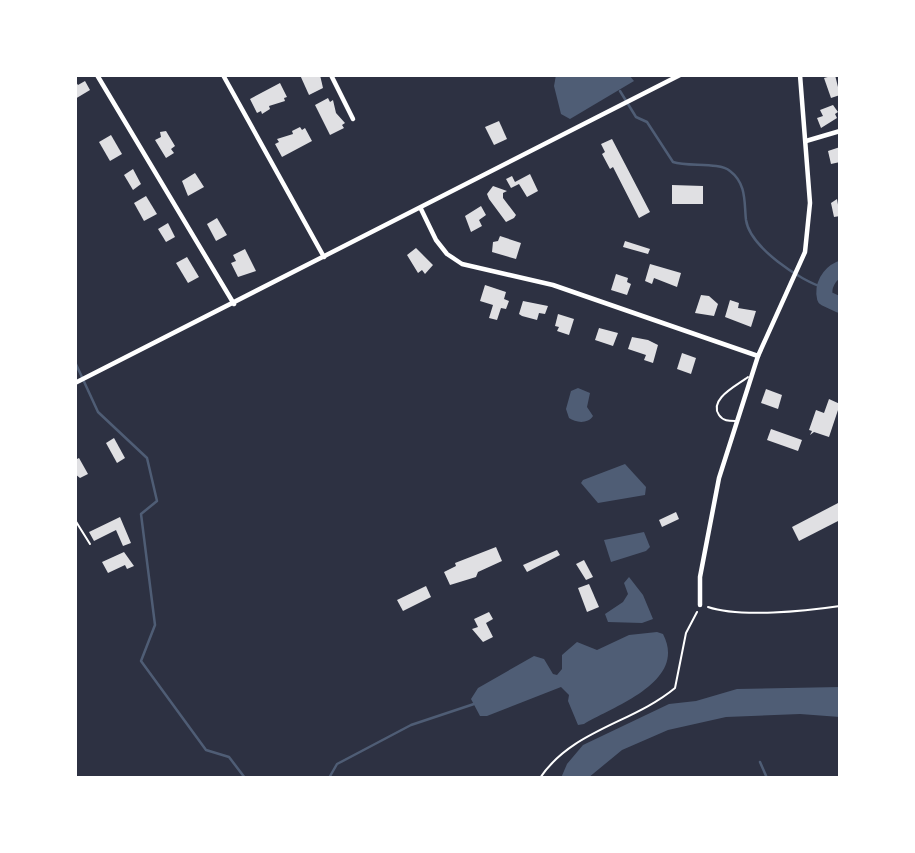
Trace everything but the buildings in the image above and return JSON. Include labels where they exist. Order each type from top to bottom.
[{"type":"street","points":[[97,75],[233,304]]},
{"type":"street","points":[[223,75],[324,257]]},
{"type":"street","points":[[331,75],[353,119]]},
{"type":"street","points":[[75,383],[680,75]]},
{"type":"street","points":[[700,605],[699,577],[719,478],[758,356],[806,252],[810,203],[800,75]]},
{"type":"street","points":[[806,141],[840,131]]},
{"type":"street","points":[[421,209],[436,240],[447,254],[462,264],[553,285],[758,356]]},
{"type":"lane","points":[[739,419],[724,420],[716,405],[719,399],[752,375]]},
{"type":"lane","points":[[75,520],[90,544]]},
{"type":"path","points":[[540,778],[550,764],[574,744],[675,688],[686,633],[700,605],[721,612],[840,606]]},
{"type":"water","points":[[556,75],[629,75],[634,81],[570,119],[561,114],[554,86]]},
{"type":"water","points":[[578,388],[590,393],[587,407],[593,416],[578,422],[569,418],[566,409],[571,391]]},
{"type":"water","points":[[625,464],[646,487],[645,495],[598,503],[581,483],[583,480]]},
{"type":"water","points":[[644,532],[650,547],[646,551],[611,562],[604,540]]},
{"type":"water","points":[[629,577],[643,595],[653,619],[642,623],[608,622],[605,614],[623,602],[628,594],[624,583]]},
{"type":"water","points":[[657,632],[663,634],[668,651],[665,666],[657,679],[628,700],[584,724],[578,725],[568,701],[569,695],[561,687],[487,716],[480,716],[471,699],[478,688],[534,656],[544,659],[553,674],[557,675],[562,669],[562,655],[577,642],[597,650],[629,635]]},
{"type":"water","points":[[840,687],[840,717],[800,714],[726,717],[668,730],[622,750],[588,778],[561,778],[567,764],[583,745],[669,704],[696,701],[737,689]]},
{"type":"waterway","points":[[620,91],[636,117],[647,122],[673,162],[719,166],[730,171],[744,194],[746,220],[757,241],[790,271],[825,288]]},
{"type":"waterway","points":[[840,269],[827,281],[824,294],[825,298],[840,305]]},
{"type":"waterway","points":[[75,362],[98,412],[147,458],[157,501],[141,514],[155,625],[141,661],[206,750],[229,757],[245,778]]},
{"type":"waterway","points":[[329,778],[337,764],[411,725],[474,704]]},
{"type":"waterway","points":[[760,762],[767,778]]}]
